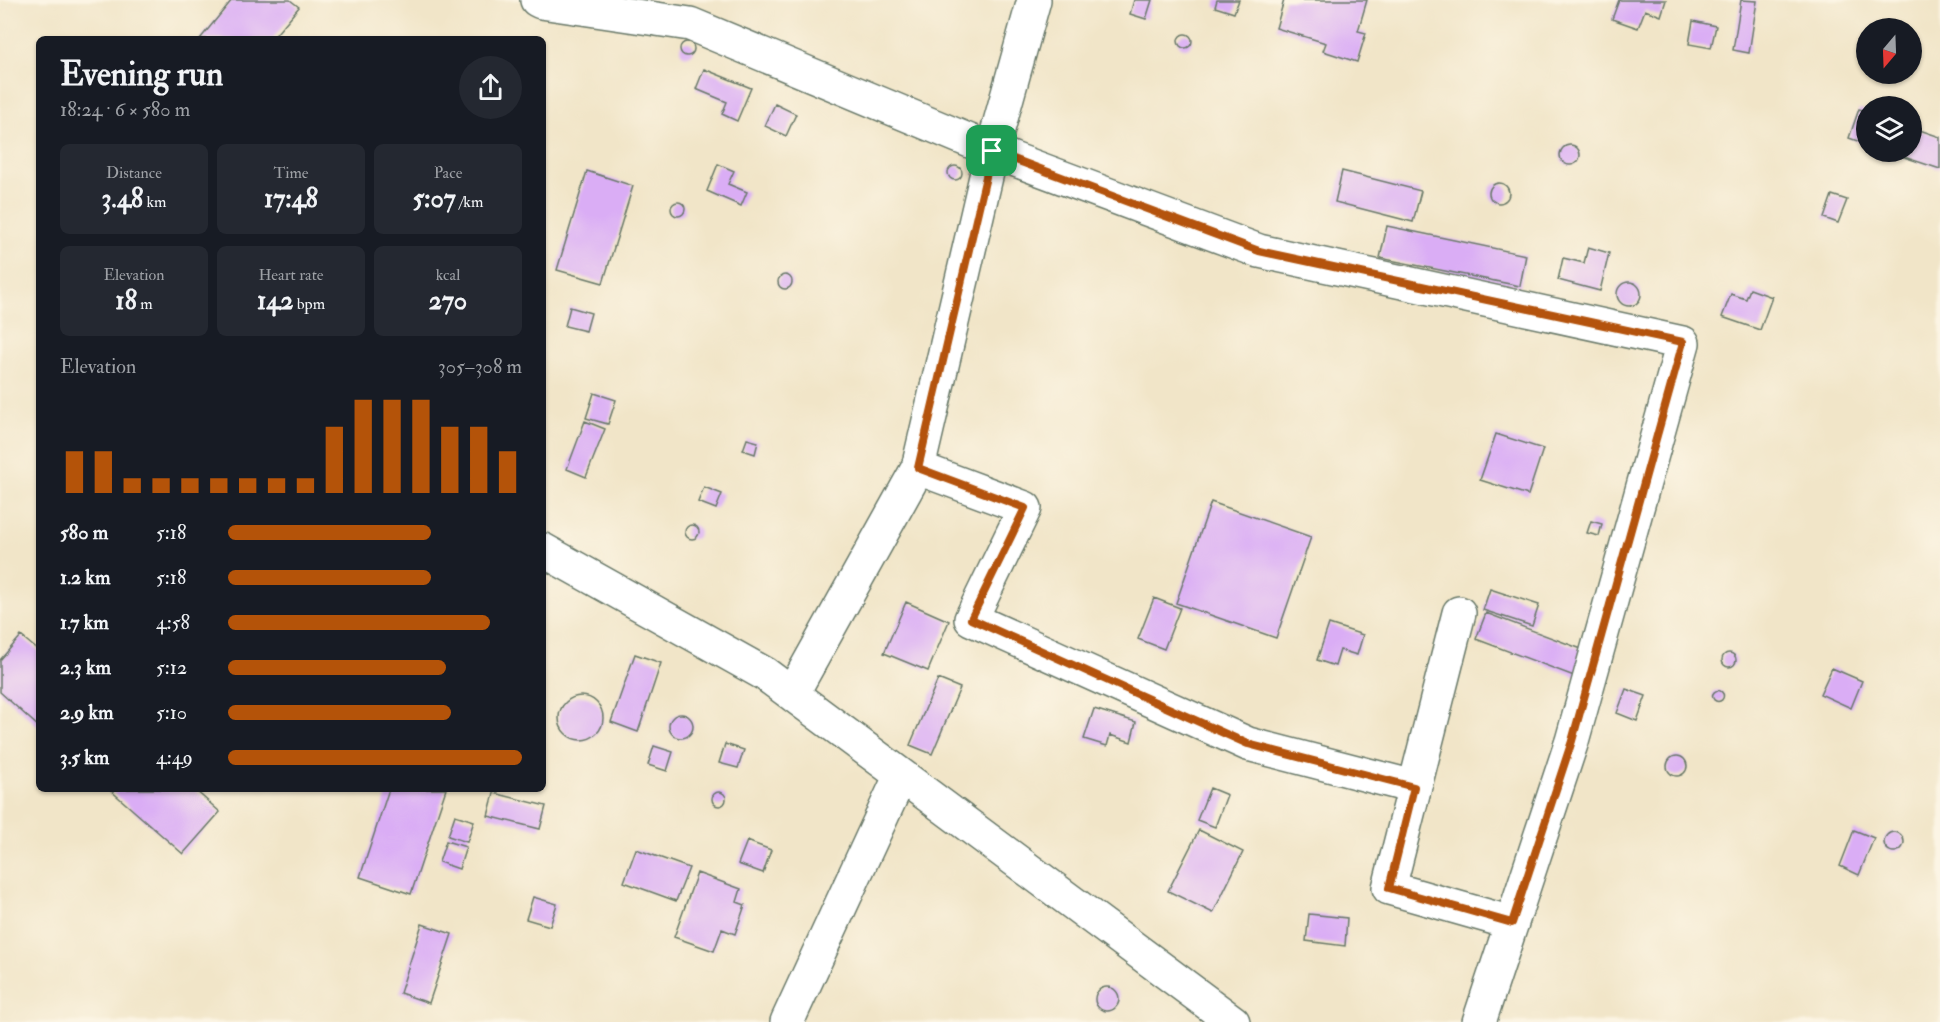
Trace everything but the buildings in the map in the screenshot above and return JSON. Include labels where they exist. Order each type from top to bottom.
[{"type":"street","points":[[537,0],[690,24],[992,151],[1259,251],[1683,342],[1572,741],[1479,1022]]},
{"type":"street","points":[[792,694],[918,468],[992,151],[1034,0]]},
{"type":"street","points":[[918,468],[1025,508],[971,619],[1248,744],[1414,787]]},
{"type":"street","points":[[546,552],[765,674],[1233,1022]]},
{"type":"street","points":[[1458,613],[1389,888],[1512,923]]},
{"type":"street","points":[[787,1022],[901,775]]},
{"type":"route","points":[[992,151],[1259,251],[1683,342],[1572,741],[1512,923],[1389,888],[1414,787],[1248,744],[971,619],[1025,508],[918,468],[992,151]]}]
